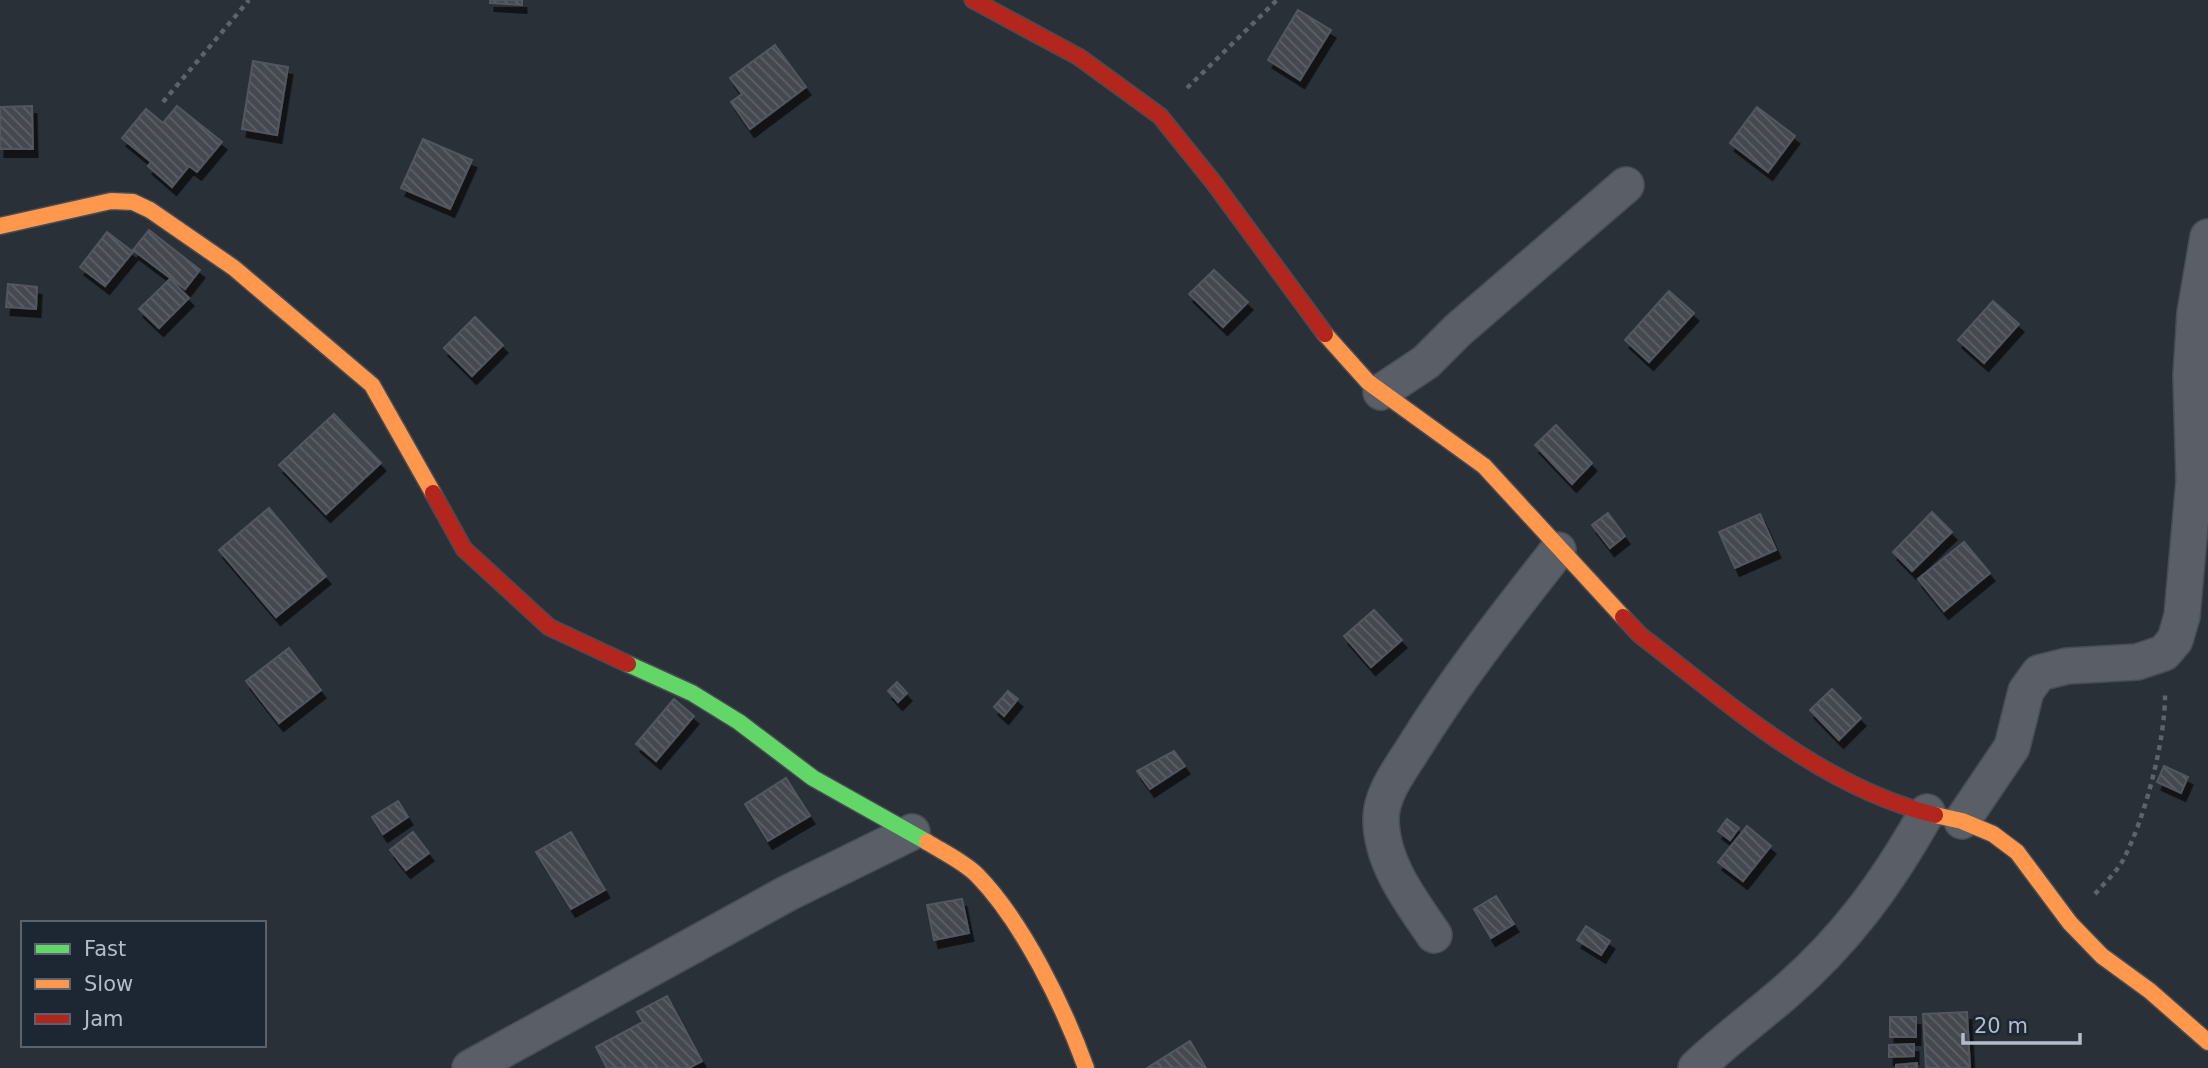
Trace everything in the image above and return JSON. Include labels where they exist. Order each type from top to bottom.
[{"type":"street","points":[[973,0],[1079,57],[1160,116],[1214,183],[1330,341],[1381,392],[1484,466],[1515,497],[1558,550],[1640,635],[1782,744],[1847,784],[1927,812],[1962,821],[1993,834],[2017,852],[2070,923],[2102,957],[2150,991],[2208,1042]]},
{"type":"street","points":[[1381,392],[1426,362],[1458,330],[1626,185]]},
{"type":"street","points":[[0,226],[111,201],[133,202],[150,210],[234,268],[372,385],[464,549],[549,627],[692,693],[739,722],[813,778],[912,832],[976,874],[1008,913],[1050,986],[1086,1068]]},
{"type":"street","points":[[1962,821],[2012,747],[2026,691],[2039,673],[2067,666],[2137,662],[2164,653],[2175,640],[2182,616],[2194,481],[2191,376],[2195,313],[2208,237]]},
{"type":"street","points":[[1434,935],[1402,888],[1383,846],[1381,817],[1389,789],[1449,691],[1558,550]]},
{"type":"street","points":[[1696,1068],[1721,1043],[1783,995],[1849,929],[1892,875],[1927,812]]},
{"type":"street","points":[[470,1068],[788,893],[912,832]]},
{"type":"path","points":[[163,102],[249,0]]},
{"type":"path","points":[[1160,116],[1277,0]]},
{"type":"path","points":[[2070,923],[2122,863],[2143,810],[2159,755],[2166,713],[2164,653]]},
{"type":"building","points":[[490,0],[522,0],[522,5],[490,3]]},
{"type":"building","points":[[1298,10],[1331,30],[1300,80],[1268,60]]},
{"type":"building","points":[[775,45],[806,87],[750,129],[731,102],[742,94],[730,78]]},
{"type":"building","points":[[253,61],[288,67],[277,135],[242,129]]},
{"type":"building","points":[[32,106],[33,149],[0,149],[0,107]]},
{"type":"building","points":[[177,106],[222,142],[197,172],[189,166],[172,187],[148,166],[151,162],[122,138],[146,109],[163,123]]},
{"type":"building","points":[[1757,107],[1795,136],[1768,172],[1730,143]]},
{"type":"building","points":[[423,139],[472,160],[450,209],[401,188]]},
{"type":"building","points":[[149,230],[200,270],[185,289],[133,250]]},
{"type":"building","points":[[107,232],[133,252],[105,286],[80,267]]},
{"type":"building","points":[[1214,270],[1248,302],[1223,327],[1189,294]]},
{"type":"building","points":[[170,279],[189,298],[159,328],[139,309]]},
{"type":"building","points":[[8,284],[37,287],[36,309],[6,307]]},
{"type":"building","points":[[1669,291],[1694,313],[1649,362],[1625,340]]},
{"type":"building","points":[[1993,301],[2019,324],[1984,363],[1958,340]]},
{"type":"building","points":[[475,317],[503,345],[472,376],[444,348]]},
{"type":"building","points":[[334,414],[381,463],[326,514],[279,465]]},
{"type":"building","points":[[1556,425],[1592,463],[1572,484],[1535,445]]},
{"type":"building","points":[[269,508],[326,576],[276,617],[219,550]]},
{"type":"building","points":[[1932,512],[1952,532],[1912,571],[1893,552]]},
{"type":"building","points":[[1608,513],[1625,536],[1610,548],[1592,525]]},
{"type":"building","points":[[1760,514],[1776,550],[1735,568],[1719,532]]},
{"type":"building","points":[[1964,542],[1990,573],[1944,611],[1918,579]]},
{"type":"building","points":[[1374,610],[1402,640],[1371,667],[1344,636]]},
{"type":"building","points":[[289,648],[321,690],[279,723],[246,681]]},
{"type":"building","points":[[897,682],[907,693],[898,702],[888,691]]},
{"type":"building","points":[[1832,689],[1861,718],[1839,740],[1810,710]]},
{"type":"building","points":[[1008,691],[1018,699],[1004,716],[994,707]]},
{"type":"building","points":[[674,699],[694,716],[656,761],[636,744]]},
{"type":"building","points":[[1174,751],[1185,766],[1150,789],[1137,771]]},
{"type":"building","points":[[2164,766],[2188,777],[2181,793],[2157,782]]},
{"type":"building","points":[[786,778],[810,816],[768,841],[745,804]]},
{"type":"building","points":[[398,801],[408,817],[383,834],[372,817]]},
{"type":"building","points":[[1727,819],[1739,828],[1730,840],[1718,831]]},
{"type":"building","points":[[1747,826],[1771,846],[1743,881],[1718,862]]},
{"type":"building","points":[[413,832],[429,853],[406,870],[390,850]]},
{"type":"building","points":[[571,832],[605,890],[571,909],[536,852]]},
{"type":"building","points":[[1496,896],[1514,924],[1491,938],[1474,909]]},
{"type":"building","points":[[962,899],[969,933],[934,940],[927,905]]},
{"type":"building","points":[[1586,926],[1610,941],[1601,955],[1577,940]]},
{"type":"building","points":[[667,996],[702,1061],[689,1068],[607,1068],[596,1047],[643,1022],[637,1012]]},
{"type":"building","points":[[1967,1012],[1970,1068],[1926,1068],[1923,1014]]},
{"type":"building","points":[[1890,1017],[1916,1017],[1916,1037],[1890,1037]]},
{"type":"building","points":[[1190,1041],[1206,1068],[1147,1068]]},
{"type":"building","points":[[1914,1044],[1914,1056],[1889,1057],[1889,1045]]},
{"type":"building","points":[[1917,1063],[1917,1068],[1896,1068],[1896,1065]]},
{"type":"traffic: fast","points":[[628,664],[692,693],[739,722],[813,778],[927,842]]},
{"type":"traffic: slow","points":[[0,226],[111,201],[133,202],[150,210],[234,268],[372,385],[433,493]]},
{"type":"traffic: slow","points":[[1325,334],[1368,382],[1484,466],[1623,617]]},
{"type":"traffic: slow","points":[[1935,815],[1962,821],[1993,834],[2017,852],[2070,923],[2102,956],[2150,991],[2208,1042]]},
{"type":"traffic: slow","points":[[927,842],[972,870],[1010,916],[1054,993],[1086,1068]]},
{"type":"traffic: jam","points":[[973,0],[1079,57],[1160,116],[1214,183],[1325,334]]},
{"type":"traffic: jam","points":[[433,493],[464,549],[549,627],[628,664]]},
{"type":"traffic: jam","points":[[1623,617],[1640,635],[1779,741],[1854,785],[1893,802],[1935,815]]}]
